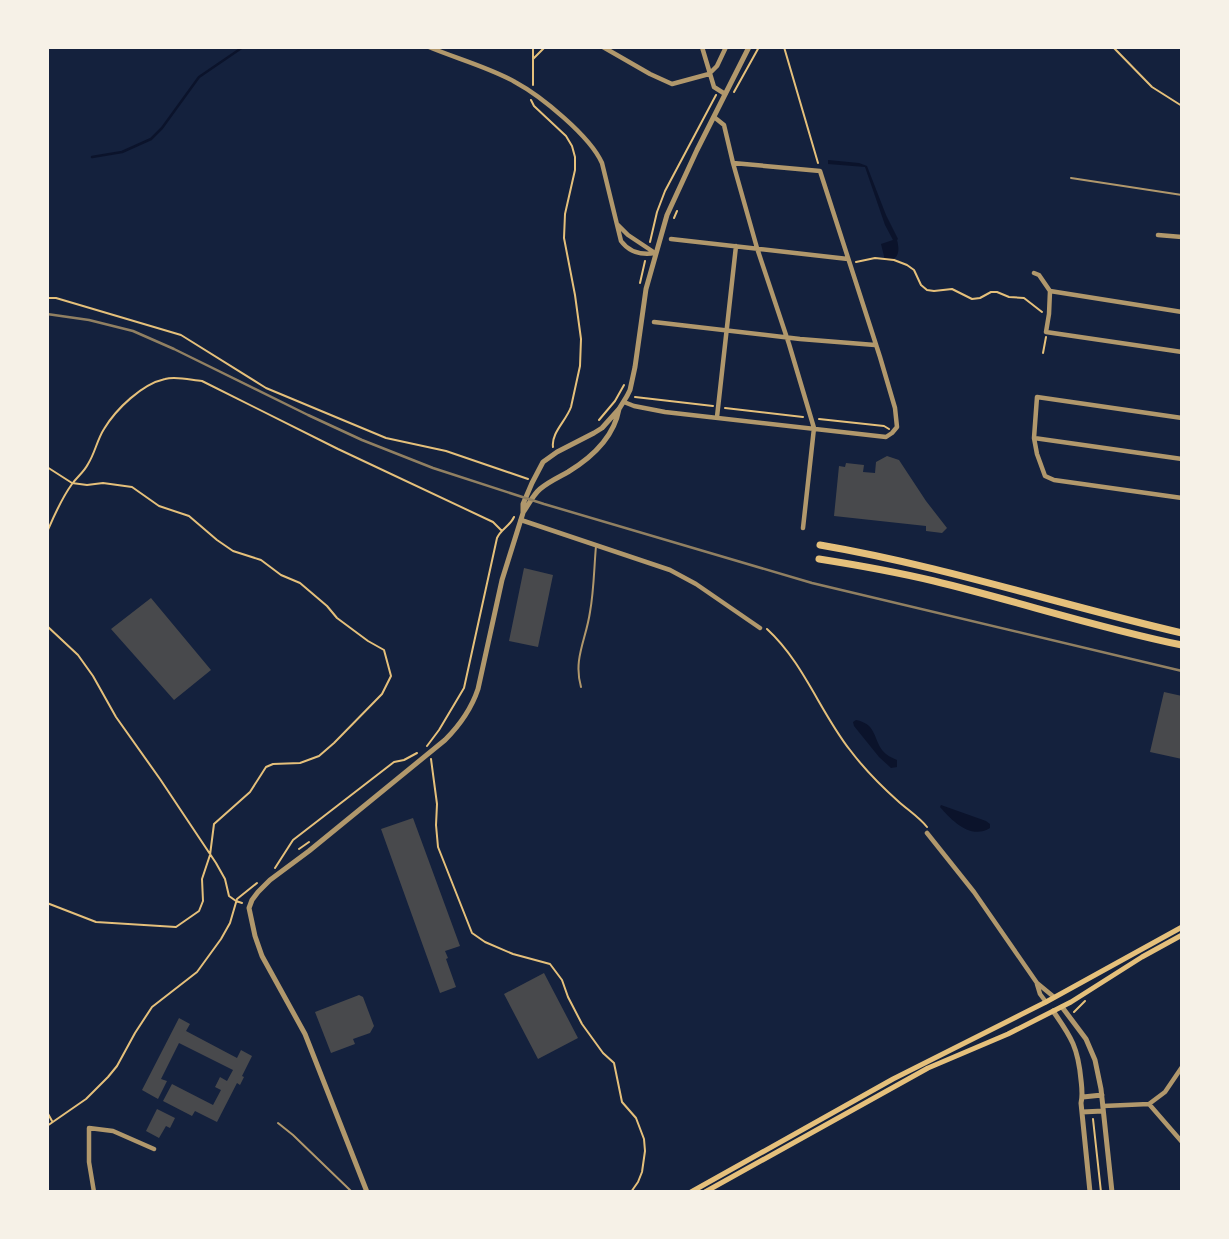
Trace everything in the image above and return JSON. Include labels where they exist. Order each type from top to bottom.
[{"type":"highway","points":[[820,545],[939,569],[1091,611],[1181,632]]},
{"type":"highway","points":[[819,559],[934,582],[1179,646]]},
{"type":"main road","points":[[691,1192],[928,1061],[1046,1002],[1182,927]]},
{"type":"main road","points":[[705,1192],[928,1068],[1053,1012],[1182,935]]},
{"type":"main road","points":[[1054,997],[1062,1007]]},
{"type":"main road","points":[[1046,1002],[1053,1012]]},
{"type":"street","points":[[429,47],[514,81],[576,128],[598,154],[621,241],[638,253],[655,253]]},
{"type":"street","points":[[603,47],[669,84],[709,74],[717,66],[726,47]]},
{"type":"street","points":[[702,47],[714,87],[725,94]]},
{"type":"street","points":[[367,1192],[305,1034],[262,956],[250,908],[252,900],[270,880],[445,740],[473,704],[502,580],[531,481],[551,455],[602,428],[626,399],[632,382],[646,289],[673,201],[750,47]]},
{"type":"street","points":[[714,117],[724,125],[757,248],[814,428],[803,528]]},
{"type":"street","points":[[626,399],[634,406],[664,412],[886,437],[897,427],[895,409],[820,171],[733,163]]},
{"type":"street","points":[[618,224],[628,235],[655,253]]},
{"type":"street","points":[[1158,235],[1182,237]]},
{"type":"street","points":[[671,239],[848,261]]},
{"type":"street","points":[[717,417],[736,246]]},
{"type":"street","points":[[1034,272],[1050,292],[1046,332],[1182,352]]},
{"type":"street","points":[[1050,292],[1182,312]]},
{"type":"street","points":[[654,322],[875,345]]},
{"type":"street","points":[[1182,418],[1037,397],[1034,438],[1045,476],[1054,480],[1182,498]]},
{"type":"street","points":[[520,516],[542,487],[595,452],[610,432],[619,409]]},
{"type":"street","points":[[1034,438],[1182,459]]},
{"type":"street","points":[[520,516],[670,570],[762,627]]},
{"type":"street","points":[[927,833],[974,892],[1037,983],[1054,997]]},
{"type":"street","points":[[1037,983],[1046,1002]]},
{"type":"street","points":[[1062,1007],[1086,1039],[1095,1060],[1102,1095],[1112,1192]]},
{"type":"street","points":[[1053,1012],[1069,1033],[1076,1048],[1083,1097],[1081,1103],[1090,1192]]},
{"type":"street","points":[[1082,1112],[1149,1104],[1165,1092],[1182,1067]]},
{"type":"street","points":[[1083,1097],[1102,1095]]},
{"type":"street","points":[[1149,1104],[1182,1142]]},
{"type":"street","points":[[94,1192],[89,1163],[89,1128],[113,1131],[154,1149]]},
{"type":"lane","points":[[1070,178],[1182,195]]},
{"type":"lane","points":[[581,687],[578,665],[591,610],[596,545]]},
{"type":"lane","points":[[278,1123],[352,1192]]},
{"type":"path","points":[[533,47],[531,103],[566,136],[575,157],[575,170],[565,214],[564,238],[581,339],[580,366],[568,414],[553,439],[555,448]]},
{"type":"path","points":[[533,58],[545,47]]},
{"type":"path","points":[[745,72],[759,47]]},
{"type":"path","points":[[784,47],[820,171]]},
{"type":"path","points":[[1113,47],[1152,87],[1182,106]]},
{"type":"path","points":[[657,212],[665,191],[718,90]]},
{"type":"path","points":[[848,261],[870,258],[894,260],[911,267],[927,290],[952,289],[972,299],[997,292],[1009,297],[1024,298],[1039,311],[1049,314]]},
{"type":"path","points":[[47,298],[56,298],[181,335],[266,388],[386,438],[446,452],[531,481]]},
{"type":"path","points":[[1043,354],[1046,332]]},
{"type":"path","points":[[47,532],[72,483],[89,462],[105,427],[132,396],[165,379],[202,381],[493,522],[502,531]]},
{"type":"path","points":[[597,423],[620,394]]},
{"type":"path","points":[[626,399],[884,426],[892,433]]},
{"type":"path","points":[[47,467],[72,483],[103,483],[132,488],[159,506],[190,516],[233,551],[261,560],[281,575],[300,583],[337,618],[384,650],[391,676],[382,694],[319,756],[300,763],[273,764],[266,767],[250,792],[214,824],[210,855],[202,878],[203,901],[199,911],[176,927],[96,922],[47,903]]},
{"type":"path","points":[[274,869],[293,840],[394,762],[424,750],[439,730],[464,688],[498,535],[520,516]]},
{"type":"path","points":[[47,626],[78,655],[93,676],[116,717],[210,855],[225,879],[229,895],[236,901]]},
{"type":"path","points":[[762,627],[785,647],[831,723],[862,765],[887,791],[927,825],[927,833]]},
{"type":"path","points":[[431,759],[437,804],[438,847],[472,933],[485,943],[550,964],[562,980],[582,1024],[603,1053],[614,1063],[622,1102],[636,1118],[646,1151],[642,1172],[631,1192]]},
{"type":"path","points":[[47,1126],[86,1099],[108,1077],[152,1007],[197,972],[221,939],[230,923],[236,901],[242,894]]},
{"type":"path","points":[[1092,1111],[1101,1192]]},
{"type":"path","points":[[47,1112],[53,1122]]},
{"type":"water","points":[[828,160],[867,166],[898,239],[898,251],[894,259],[885,260],[881,244],[893,240],[865,167],[828,164]]},
{"type":"water","points":[[856,720],[871,728],[882,750],[897,760],[897,767],[891,768],[879,757],[854,726],[853,722]]},
{"type":"water","points":[[941,805],[986,821],[990,828],[976,832],[962,827],[940,807]]},
{"type":"building","points":[[887,456],[899,460],[947,528],[942,533],[926,531],[926,526],[834,516],[839,466],[845,467],[846,463],[864,465],[863,472],[875,473],[876,462]]},
{"type":"building","points":[[524,568],[553,575],[538,647],[509,641]]},
{"type":"building","points":[[151,598],[211,670],[174,700],[111,629]]},
{"type":"building","points":[[1164,692],[1182,696],[1182,759],[1150,752]]},
{"type":"building","points":[[413,818],[460,946],[445,951],[456,987],[440,993],[381,829]]},
{"type":"building","points":[[544,973],[578,1038],[538,1059],[504,994]]},
{"type":"building","points":[[359,995],[363,997],[374,1026],[370,1033],[353,1039],[355,1044],[331,1053],[315,1012]]},
{"type":"building","points":[[179,1018],[190,1024],[186,1031],[237,1058],[241,1050],[252,1056],[240,1085],[237,1083],[217,1122],[195,1111],[192,1116],[163,1101],[172,1084],[213,1105],[221,1090],[215,1087],[220,1077],[227,1081],[233,1070],[179,1043],[161,1079],[167,1081],[158,1099],[142,1090]]},
{"type":"building","points":[[157,1109],[175,1118],[170,1128],[166,1126],[159,1138],[146,1131]]},
{"type":"waterway","points":[[92,157],[122,152],[151,139],[199,77],[243,47]]},
{"type":"railway","points":[[47,314],[89,320],[133,331],[362,440],[433,468],[544,504],[812,583],[1182,671]]}]
